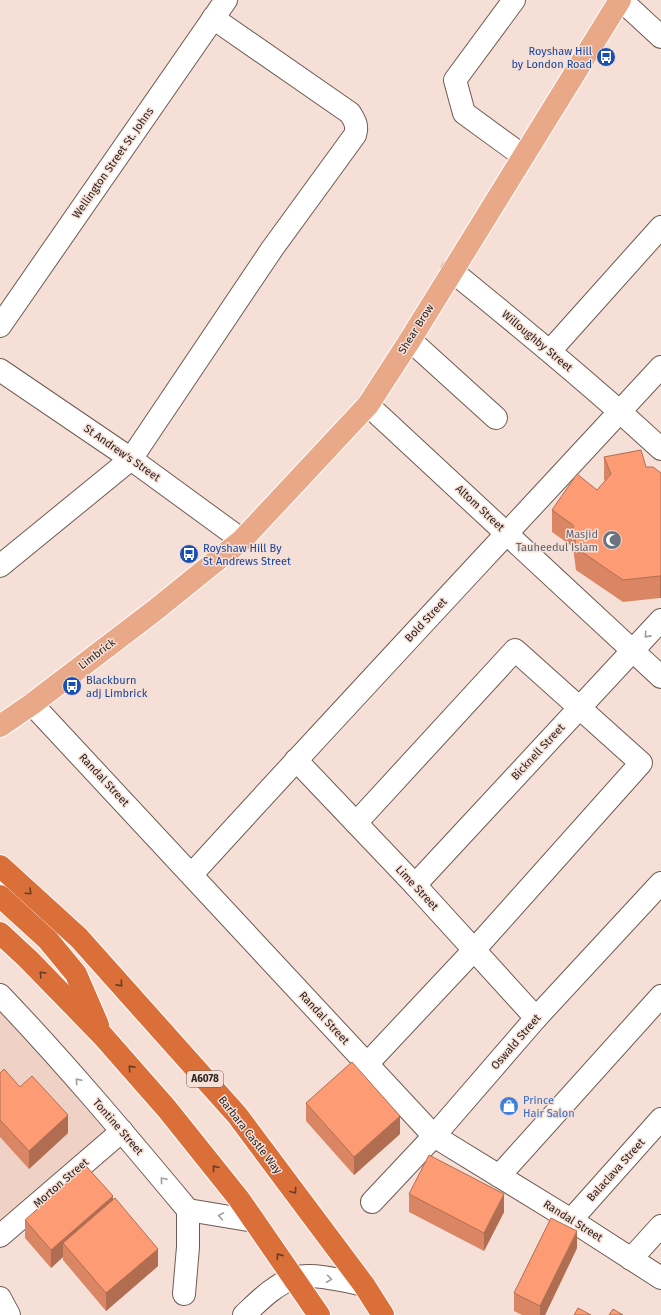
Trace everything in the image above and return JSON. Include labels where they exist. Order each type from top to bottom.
[{"type":"highway","name":"Barbara Castle Way","points":[[0,866],[79,938],[237,1114],[364,1284],[383,1315]]},
{"type":"highway","points":[[0,896],[48,940],[76,974],[102,1035]]},
{"type":"highway","points":[[0,932],[102,1035],[167,1109],[239,1199],[319,1315]]},
{"type":"main road","name":"Shear Brow","points":[[154,611],[242,540],[368,405],[410,340],[620,0]]},
{"type":"main road","name":"Limbrick","points":[[0,726],[32,704],[154,611]]},
{"type":"street","name":"Wellington Street St. Johns","points":[[0,326],[226,0]]},
{"type":"street","points":[[514,0],[456,80],[464,113],[523,156]]},
{"type":"street","points":[[620,0],[661,37]]},
{"type":"street","points":[[0,566],[131,459],[272,249],[355,136],[357,129],[356,124],[350,113],[213,18]]},
{"type":"street","points":[[550,351],[661,227]]},
{"type":"street","name":"Willoughby Street","points":[[452,271],[550,351],[620,411],[661,450]]},
{"type":"street","points":[[410,340],[496,418]]},
{"type":"street","name":"Bold Street","points":[[192,874],[661,367]]},
{"type":"street","name":"St Andrew's Street","points":[[0,370],[131,459],[242,540]]},
{"type":"street","name":"Altom Street","points":[[368,405],[661,677]]},
{"type":"street","name":"Bicknell Street","points":[[415,886],[661,620]]},
{"type":"street","points":[[356,823],[515,650],[641,763],[474,950],[367,1064]]},
{"type":"street","name":"Randal Street","points":[[32,704],[192,874],[434,1136],[572,1220],[661,1278]]},
{"type":"street","name":"Lime Street","points":[[296,760],[415,886],[536,1018]]},
{"type":"street","name":"Oswald Street","points":[[372,1202],[434,1136],[536,1018],[661,882]]},
{"type":"street","name":"Tontine Street","points":[[0,995],[122,1131],[188,1210]]},
{"type":"street","points":[[499,1176],[661,996]]},
{"type":"street","name":"Balaclava Street","points":[[572,1220],[661,1119]]},
{"type":"street","name":"Morton Street","points":[[0,1236],[122,1131]]},
{"type":"street","points":[[184,1294],[188,1247],[188,1210],[254,1221]]},
{"type":"street","points":[[631,1259],[661,1226]]},
{"type":"street","points":[[244,1315],[271,1290],[294,1278],[308,1276],[364,1284]]},
{"type":"street","points":[[0,1298],[9,1315]]},
{"type":"shaded area","points":[[0,983],[122,1118],[0,1225]]},
{"type":"building","name":"Masjid Tauheedul Islam","points":[[641,450],[646,467],[653,467],[661,473],[661,575],[623,580],[576,548],[573,525],[552,510],[577,474],[597,490],[611,474],[604,457]]},
{"type":"building","points":[[352,1062],[400,1116],[354,1157],[306,1103]]},
{"type":"building","points":[[4,1069],[20,1087],[32,1076],[68,1115],[29,1151],[0,1120],[0,1073]]},
{"type":"building","points":[[429,1155],[504,1194],[484,1233],[409,1194]]},
{"type":"building","points":[[86,1166],[113,1196],[51,1250],[25,1220]]},
{"type":"building","points":[[115,1198],[158,1249],[106,1293],[63,1243]]},
{"type":"building","points":[[551,1218],[577,1231],[540,1306],[514,1293]]},
{"type":"building","points":[[578,1308],[591,1315],[574,1315]]},
{"type":"building","points":[[613,1309],[623,1315],[609,1315]]},
{"type":"place","name":"Royshaw Hill by London Road","points":[[606,57]]},
{"type":"place","name":"Masjid Tauheedul Islam","points":[[612,540]]},
{"type":"place","name":"Royshaw Hill By St Andrews Street","points":[[189,554]]},
{"type":"place","name":"Blackburn adj Limbrick","points":[[72,686]]},
{"type":"place","name":"Prince Hair Salon","points":[[509,1106]]}]
